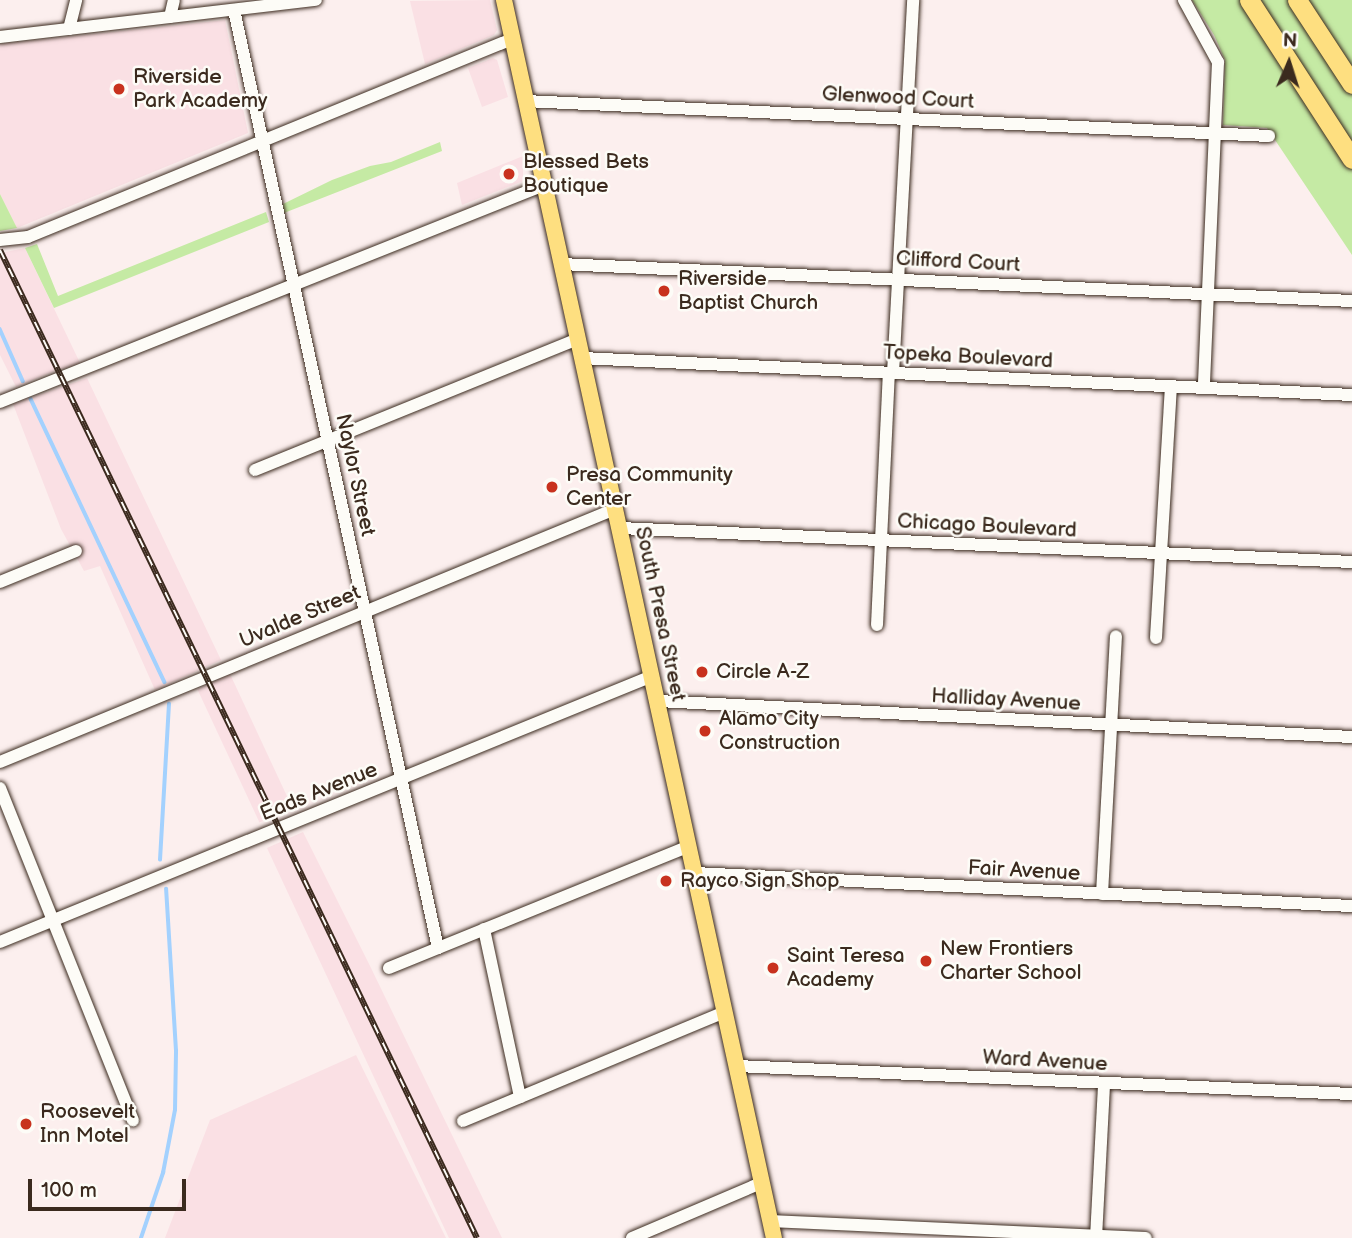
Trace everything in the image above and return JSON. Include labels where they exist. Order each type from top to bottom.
[{"type":"highway","points":[[1249,0],[1352,159]]},
{"type":"highway","points":[[1297,0],[1352,84]]},
{"type":"main road","name":"South Presa Street","points":[[504,0],[774,1238]]},
{"type":"street","points":[[69,29],[76,0]]},
{"type":"street","points":[[170,17],[174,0]]},
{"type":"street","points":[[0,37],[316,0]]},
{"type":"street","points":[[877,625],[913,0]]},
{"type":"street","points":[[1184,0],[1218,62],[1204,388]]},
{"type":"street","name":"Naylor Street","points":[[234,10],[438,948]]},
{"type":"street","points":[[0,240],[28,237],[512,39]]},
{"type":"street","name":"Glenwood Court","points":[[525,100],[1269,136]]},
{"type":"street","points":[[0,402],[544,185]]},
{"type":"street","name":"Clifford Court","points":[[561,264],[1352,301]]},
{"type":"street","points":[[255,470],[578,339]]},
{"type":"street","name":"Topeka Boulevard","points":[[582,358],[1352,395]]},
{"type":"street","points":[[1156,639],[1171,387]]},
{"type":"street","name":"Uvalde Street","points":[[0,762],[615,509]]},
{"type":"street","name":"Chicago Boulevard","points":[[620,528],[1352,562]]},
{"type":"street","points":[[0,582],[76,551]]},
{"type":"street","points":[[1102,894],[1116,636]]},
{"type":"street","name":"Eads Avenue","points":[[0,942],[652,676]]},
{"type":"street","name":"Halliday Avenue","points":[[658,701],[1352,737]]},
{"type":"street","points":[[0,788],[133,1120]]},
{"type":"street","points":[[389,968],[689,846]]},
{"type":"street","name":"Fair Avenue","points":[[695,873],[1352,906]]},
{"type":"street","points":[[484,929],[520,1097]]},
{"type":"street","points":[[463,1121],[726,1012]]},
{"type":"street","name":"Ward Avenue","points":[[737,1066],[1352,1094]]},
{"type":"street","points":[[1096,1237],[1104,1083]]},
{"type":"street","points":[[632,1238],[761,1183]]},
{"type":"street","points":[[770,1221],[1146,1238]]},
{"type":"shaded area","points":[[490,0],[497,30],[494,35],[425,64],[410,1]]},
{"type":"shaded area","name":"Riverside Park Academy","points":[[225,20],[248,133],[17,228],[0,194],[0,44]]},
{"type":"shaded area","points":[[493,58],[497,60],[508,97],[482,107],[468,68]]},
{"type":"shaded area","points":[[523,156],[523,181],[462,205],[457,183]]},
{"type":"shaded area","points":[[25,248],[81,365],[57,370],[16,387],[0,355],[0,253]]},
{"type":"shaded area","points":[[87,378],[221,660],[155,690],[100,566],[84,571],[61,529],[13,404]]},
{"type":"shaded area","points":[[230,674],[292,807],[259,822],[197,689]]},
{"type":"shaded area","points":[[303,832],[502,1238],[449,1238],[267,848]]},
{"type":"shaded area","points":[[356,1055],[446,1238],[165,1238],[210,1120]]},
{"type":"green space","points":[[1192,0],[1352,0],[1352,255],[1267,128],[1223,125],[1225,60],[1214,35]]},
{"type":"green space","points":[[440,142],[442,151],[284,213],[283,204],[332,180],[370,166],[391,162]]},
{"type":"green space","points":[[0,194],[17,228],[0,231]]},
{"type":"green space","points":[[266,212],[269,222],[54,308],[25,248],[37,244],[58,296]]},
{"type":"waterway","points":[[0,329],[23,381]]},
{"type":"waterway","points":[[31,399],[165,682]]},
{"type":"waterway","points":[[160,860],[169,704]]},
{"type":"waterway","points":[[141,1238],[163,1173],[175,1110],[176,1051],[166,889]]},
{"type":"railway","points":[[0,250],[477,1238]]},
{"type":"place","name":"Riverside Park Academy","points":[[119,89]]},
{"type":"place","name":"Blessed Bets Boutique","points":[[509,174]]},
{"type":"place","name":"Riverside Baptist Church","points":[[664,291]]},
{"type":"place","name":"Presa Community Center","points":[[552,487]]},
{"type":"place","name":"Circle A-Z","points":[[702,672]]},
{"type":"place","name":"Alamo City Construction","points":[[705,731]]},
{"type":"place","name":"Rayco Sign Shop","points":[[666,881]]},
{"type":"place","name":"New Frontiers Charter School","points":[[926,961]]},
{"type":"place","name":"Saint Teresa Academy","points":[[773,968]]},
{"type":"place","name":"Roosevelt Inn Motel","points":[[26,1124]]}]
